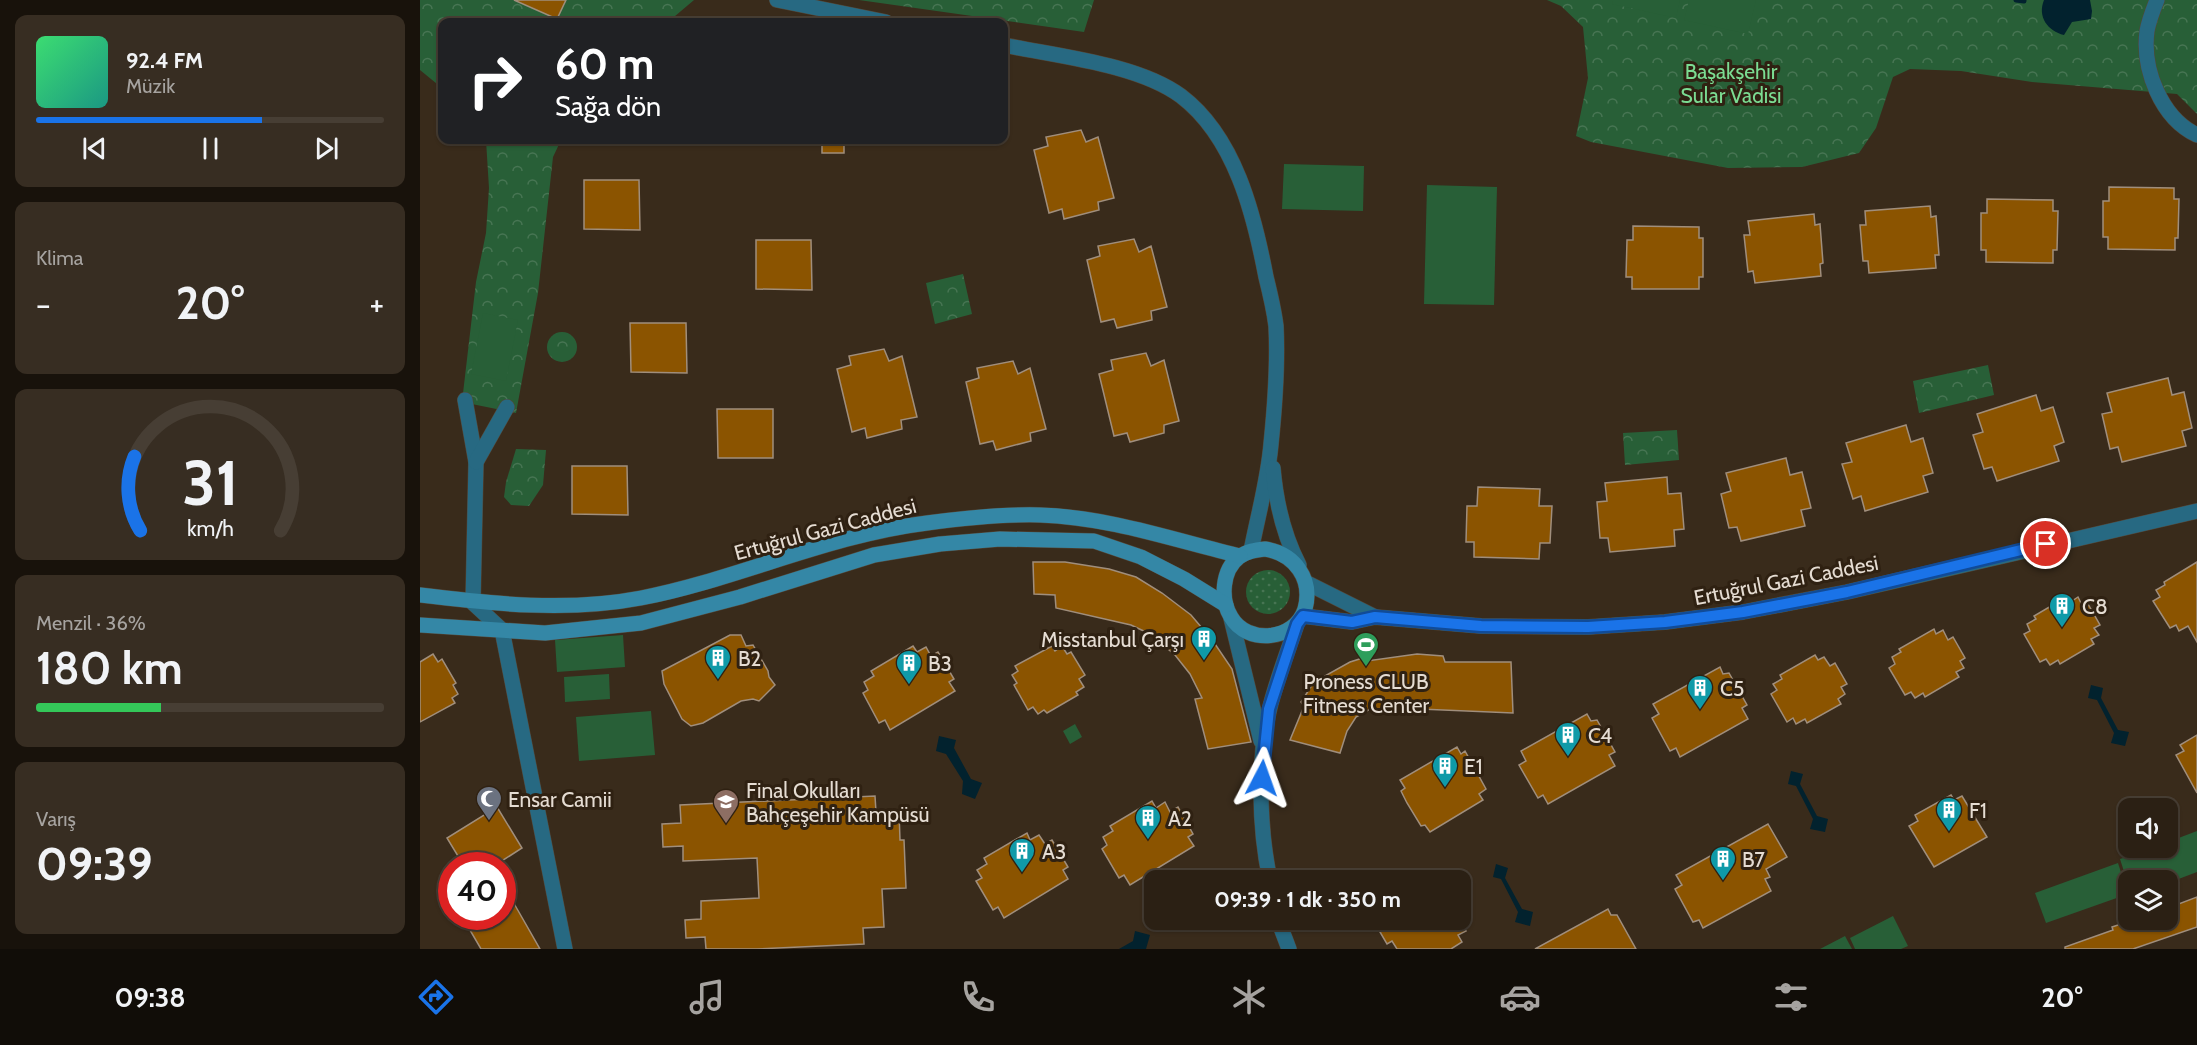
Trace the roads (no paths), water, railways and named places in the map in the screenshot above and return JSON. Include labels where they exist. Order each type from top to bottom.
[{"type":"main road","name":"Ertuğrul Gazi Caddesi","points":[[420,595],[473,603],[596,604],[642,598],[719,579],[896,527],[968,518],[1041,515],[1073,518],[1245,553]]},
{"type":"main road","name":"Ertuğrul Gazi Caddesi","points":[[420,625],[545,633],[641,623],[740,597],[882,553],[940,544],[1000,539],[1094,541],[1140,556],[1184,579],[1229,611]]},
{"type":"main road","points":[[1265,549],[1274,550],[1299,565],[1307,583],[1308,598],[1300,620],[1285,633],[1273,635],[1258,634],[1244,629],[1229,611],[1224,589],[1227,574],[1245,553],[1265,549]]},
{"type":"street","points":[[777,0],[866,18]]},
{"type":"street","points":[[2157,0],[2147,33],[2148,65],[2161,100],[2173,116],[2197,135]]},
{"type":"street","points":[[1008,46],[1105,65],[1149,79],[1180,95],[1199,112],[1218,138],[1235,168],[1248,201],[1260,243],[1275,324],[1276,365],[1271,444],[1275,498],[1286,541],[1299,565]]},
{"type":"street","points":[[465,400],[476,462],[473,603],[502,630],[565,949]]},
{"type":"street","points":[[476,462],[507,407]]},
{"type":"street","points":[[1245,553],[1271,444]]},
{"type":"street","name":"Ertuğrul Gazi Caddesi","points":[[1375,617],[1481,626],[1588,627],[1665,622],[1743,612],[1847,592],[2197,511]]},
{"type":"street","points":[[1307,583],[1375,617]]},
{"type":"street","points":[[1229,611],[1264,751]]},
{"type":"street","points":[[1269,870],[1262,800],[1269,709],[1300,620],[1352,622],[1375,617]]},
{"type":"street","points":[[1282,930],[1289,949]]},
{"type":"water","points":[[2044,0],[2090,0],[2091,19],[2072,22],[2064,35],[2058,33],[2045,22],[2042,12]]},
{"type":"water","points":[[2091,685],[2103,688],[2101,698],[2118,730],[2129,732],[2125,746],[2111,743],[2114,733],[2097,700],[2088,698]]},
{"type":"water","points":[[939,736],[956,740],[954,748],[971,779],[982,783],[975,799],[962,794],[963,781],[946,754],[936,751]]},
{"type":"water","points":[[1791,771],[1803,774],[1800,784],[1817,816],[1828,819],[1825,832],[1810,829],[1813,819],[1796,786],[1788,784]]},
{"type":"water","points":[[1496,864],[1508,868],[1505,878],[1522,909],[1533,912],[1530,926],[1515,922],[1518,912],[1501,879],[1493,877]]},
{"type":"water","points":[[1135,931],[1150,935],[1146,949],[1119,949],[1133,941]]},
{"type":"waterway","points":[[2016,0],[2024,1]]},
{"type":"place","name":"C8","points":[[2062,629]]},
{"type":"place","name":"Misstanbul Çarşı","points":[[1204,662]]},
{"type":"place","name":"Proness CLUB Fitness Center","points":[[1366,668]]},
{"type":"place","name":"B2","points":[[718,681]]},
{"type":"place","name":"B3","points":[[909,686]]},
{"type":"place","name":"C5","points":[[1700,711]]},
{"type":"place","name":"C4","points":[[1568,758]]},
{"type":"place","name":"E1","points":[[1445,789]]},
{"type":"place","name":"Ensar Camii","points":[[489,822]]},
{"type":"place","name":"Final Okulları Bahçeşehir Kampüsü","points":[[726,825]]},
{"type":"place","name":"F1","points":[[1949,833]]},
{"type":"place","name":"A2","points":[[1148,841]]},
{"type":"place","name":"A3","points":[[1022,874]]},
{"type":"place","name":"B7","points":[[1723,882]]},
{"type":"park label","name":"Başakşehir Sular Vadisi","points":[[1731,83]]}]
